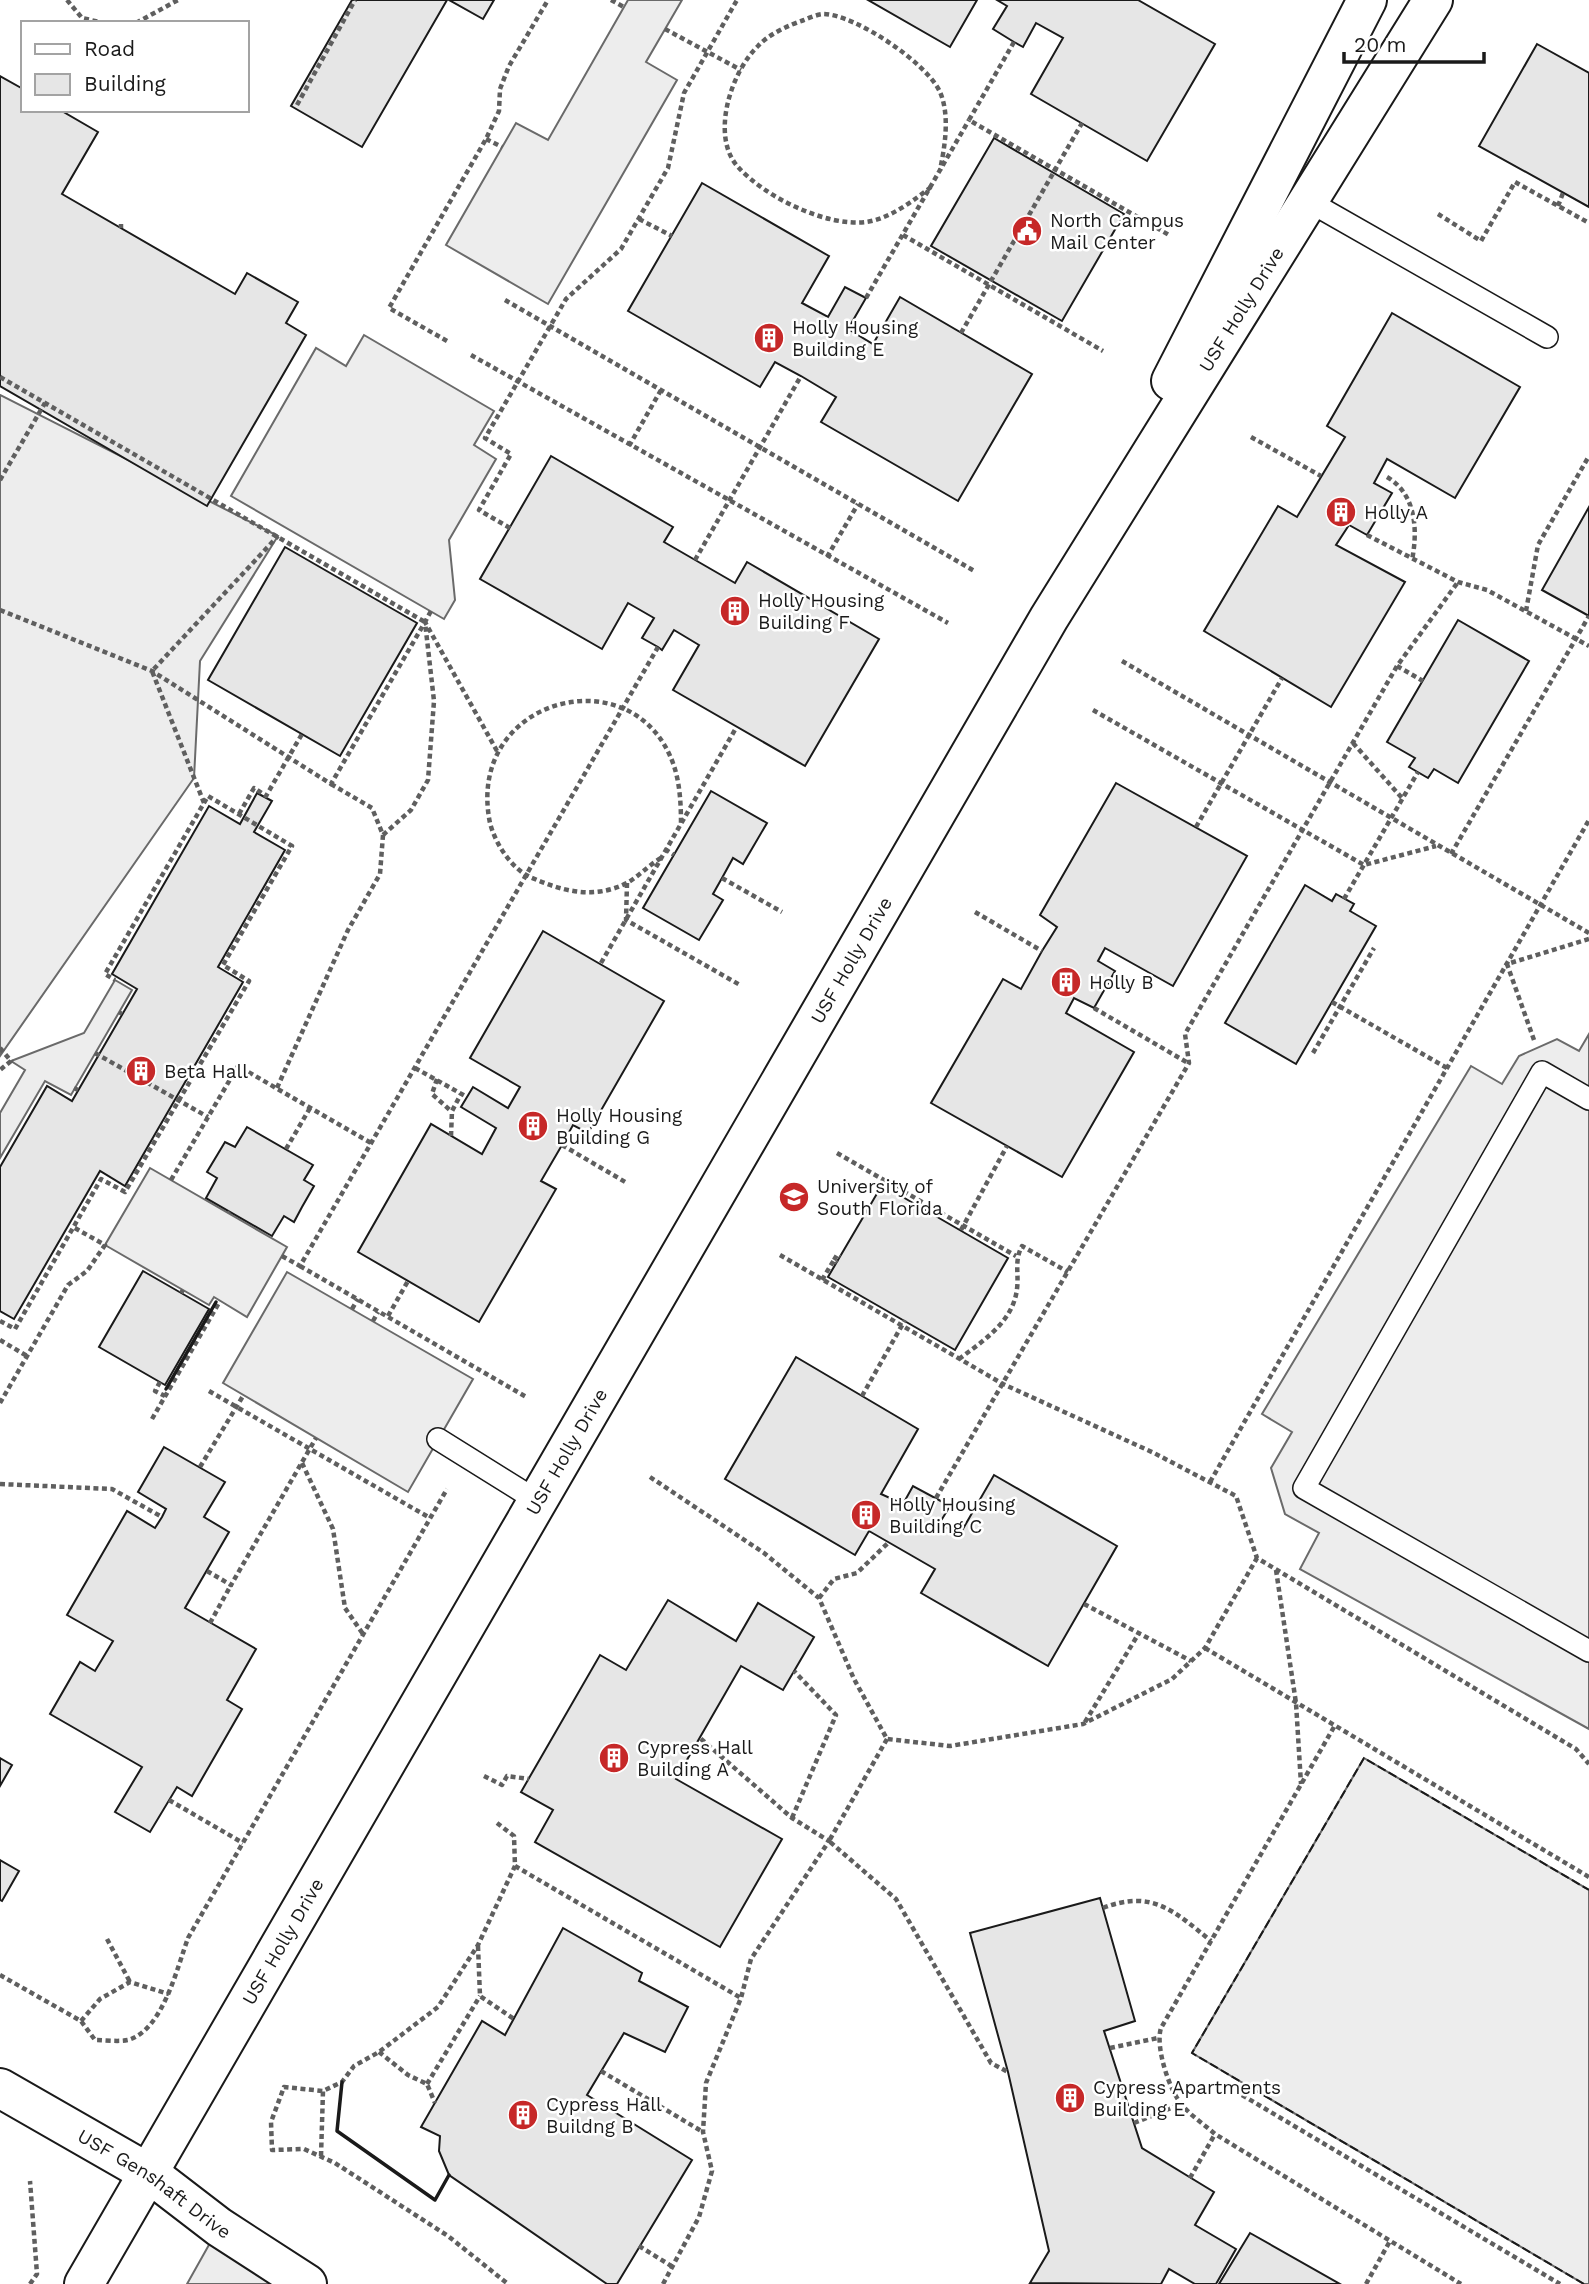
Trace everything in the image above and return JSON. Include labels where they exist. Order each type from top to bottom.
[{"type":"street","name":"USF Holly Drive","points":[[1049,618],[1367,0]]},
{"type":"street","name":"USF Holly Drive","points":[[85,2284],[1049,618],[1310,202],[1433,0]]},
{"type":"street","name":"USF Genshaft Drive","points":[[0,2088],[150,2174],[219,2227],[307,2284]]},
{"type":"lane","points":[[1310,202],[1547,337]]},
{"type":"lane","points":[[1589,1099],[1542,1072],[1304,1488],[1589,1651]]},
{"type":"lane","points":[[438,1439],[539,1502]]},
{"type":"path","points":[[67,0],[80,21]]},
{"type":"path","points":[[140,21],[178,0]]},
{"type":"path","points":[[297,105],[355,0]]},
{"type":"path","points":[[447,341],[389,308],[486,139],[499,111],[500,89],[509,65],[548,0]]},
{"type":"path","points":[[611,0],[625,7]]},
{"type":"path","points":[[510,528],[480,510],[511,454],[483,437],[566,299],[621,249],[639,219],[668,168],[684,93],[737,0]]},
{"type":"path","points":[[931,187],[911,202],[865,222],[821,217],[772,196],[736,166],[725,138],[728,103],[741,70],[758,45],[790,24],[823,14],[869,30],[914,60],[939,90],[946,142],[940,170]]},
{"type":"path","points":[[665,29],[741,70]]},
{"type":"path","points":[[866,298],[1014,42]]},
{"type":"path","points":[[969,120],[1169,236]]},
{"type":"path","points":[[961,332],[1082,123]]},
{"type":"path","points":[[486,139],[502,147]]},
{"type":"path","points":[[1438,214],[1481,241],[1515,182],[1589,223]]},
{"type":"path","points":[[1558,206],[1563,193]]},
{"type":"path","points":[[639,219],[672,236]]},
{"type":"path","points":[[903,236],[1103,351]]},
{"type":"path","points":[[505,300],[976,572]]},
{"type":"path","points":[[471,355],[827,558],[948,623]]},
{"type":"path","points":[[695,560],[801,376]]},
{"type":"path","points":[[0,377],[278,536],[332,571],[425,622],[497,751]]},
{"type":"path","points":[[629,446],[661,390]]},
{"type":"path","points":[[0,480],[45,403]]},
{"type":"path","points":[[1251,437],[1321,476]]},
{"type":"path","points":[[1526,611],[1538,545],[1589,456]]},
{"type":"path","points":[[1387,477],[1399,484],[1408,498],[1415,522],[1416,538],[1412,561]]},
{"type":"path","points":[[827,558],[858,504]]},
{"type":"path","points":[[1367,534],[1412,561],[1458,582],[1487,590],[1589,646]]},
{"type":"path","points":[[152,671],[278,536]]},
{"type":"path","points":[[936,1498],[1189,1063],[1185,1034],[1397,666],[1458,582]]},
{"type":"path","points":[[0,610],[152,671],[331,785],[372,808],[383,835],[380,874],[348,930],[277,1088]]},
{"type":"path","points":[[331,785],[431,611]]},
{"type":"path","points":[[1451,854],[1589,616]]},
{"type":"path","points":[[383,835],[411,810],[428,780],[434,701],[425,622]]},
{"type":"path","points":[[300,1266],[658,647]]},
{"type":"path","points":[[1122,661],[1248,737],[1589,933]]},
{"type":"path","points":[[1397,666],[1423,681]]},
{"type":"path","points":[[152,671],[204,803]]},
{"type":"path","points":[[1196,827],[1282,678]]},
{"type":"path","points":[[661,858],[627,883],[600,892],[565,892],[526,875],[500,849],[492,830],[485,799],[487,781],[497,751],[524,719],[559,703],[596,700],[623,708],[655,732],[674,765],[681,824]]},
{"type":"path","points":[[1093,710],[1364,865],[1437,846]]},
{"type":"path","points":[[601,963],[736,728]]},
{"type":"path","points":[[239,814],[254,788],[267,796],[302,734]]},
{"type":"path","points":[[1353,743],[1402,798]]},
{"type":"path","points":[[1344,899],[1418,772]]},
{"type":"path","points":[[0,1321],[15,1329],[64,1237],[73,1227],[101,1179],[125,1192],[249,981],[223,965],[292,846],[208,796],[104,974],[115,980]]},
{"type":"path","points":[[1210,1482],[1589,820]]},
{"type":"path","points":[[665,849],[674,855]]},
{"type":"path","points":[[722,878],[782,912]]},
{"type":"path","points":[[625,920],[627,883]]},
{"type":"path","points":[[975,912],[1042,951]]},
{"type":"path","points":[[625,920],[740,985]]},
{"type":"path","points":[[1507,964],[1589,939]]},
{"type":"path","points":[[1313,1054],[1374,948]]},
{"type":"path","points":[[1507,964],[1537,1048]]},
{"type":"path","points":[[1332,1002],[1447,1068]]},
{"type":"path","points":[[1094,1008],[1189,1063]]},
{"type":"path","points":[[0,1048],[11,1061],[0,1070]]},
{"type":"path","points":[[95,1053],[208,1117]]},
{"type":"path","points":[[171,1180],[238,1066],[372,1143]]},
{"type":"path","points":[[415,1068],[464,1096],[452,1111],[451,1136]]},
{"type":"path","points":[[437,1079],[432,1094],[452,1111]]},
{"type":"path","points":[[286,1149],[310,1108]]},
{"type":"path","points":[[562,1145],[627,1183]]},
{"type":"path","points":[[962,1228],[1007,1146]]},
{"type":"path","points":[[837,1153],[962,1228],[1016,1256]]},
{"type":"path","points":[[133,1178],[142,1183]]},
{"type":"path","points":[[0,1403],[68,1285],[87,1272],[105,1245],[73,1227]]},
{"type":"path","points":[[959,1359],[1007,1319],[1017,1291],[1016,1256],[1022,1246],[1068,1272]]},
{"type":"path","points":[[780,1255],[1003,1384],[1154,1453],[1236,1496],[1257,1558],[1576,1749],[1589,1764]]},
{"type":"path","points":[[822,1280],[837,1255],[840,1257]]},
{"type":"path","points":[[282,1256],[528,1398]]},
{"type":"path","points":[[387,1316],[408,1281]]},
{"type":"path","points":[[352,1310],[358,1299]]},
{"type":"path","points":[[152,1419],[220,1301]]},
{"type":"path","points":[[373,1321],[379,1312]]},
{"type":"path","points":[[862,1396],[905,1320]]},
{"type":"path","points":[[0,1340],[27,1356]]},
{"type":"path","points":[[160,1382],[155,1391],[165,1396]]},
{"type":"path","points":[[209,1391],[430,1518]]},
{"type":"path","points":[[200,1467],[243,1396]]},
{"type":"path","points":[[210,1623],[316,1438]]},
{"type":"path","points":[[301,1462],[333,1529],[345,1608],[363,1634]]},
{"type":"path","points":[[650,1476],[764,1553],[819,1598],[854,1679],[887,1739]]},
{"type":"path","points":[[0,1484],[112,1489],[162,1517]]},
{"type":"path","points":[[0,1975],[81,2021],[94,2040],[129,2040],[154,2020],[169,1994],[188,1938],[447,1489]]},
{"type":"path","points":[[819,1598],[834,1579],[857,1573],[889,1542]]},
{"type":"path","points":[[887,1739],[950,1746],[1083,1724],[1172,1679],[1205,1648],[1257,1558]]},
{"type":"path","points":[[1275,1569],[1296,1703],[1301,1784]]},
{"type":"path","points":[[207,1571],[231,1585]]},
{"type":"path","points":[[1084,1604],[1191,1661]]},
{"type":"path","points":[[1083,1724],[1139,1633]]},
{"type":"path","points":[[1205,1648],[1589,1877]]},
{"type":"path","points":[[792,1818],[836,1715],[794,1671]]},
{"type":"path","points":[[1334,1727],[1158,2038],[1164,2067],[1181,2104],[1215,2134],[1461,2284]]},
{"type":"path","points":[[700,1738],[792,1818],[829,1841],[896,1899],[991,2063],[1008,2073]]},
{"type":"path","points":[[663,2284],[699,2217],[712,2171],[703,2132],[706,2083],[741,1998],[751,1959],[829,1841],[887,1739]]},
{"type":"path","points":[[484,1776],[502,1785],[507,1776],[529,1779]]},
{"type":"path","points":[[169,1800],[243,1843]]},
{"type":"path","points":[[497,1823],[514,1836],[515,1866],[478,1945],[438,2007],[379,2052],[354,2067],[342,2082],[323,2091],[284,2087],[271,2122],[272,2150],[304,2148],[321,2156],[448,2236],[508,2284]]},
{"type":"path","points":[[515,1866],[741,1998]]},
{"type":"path","points":[[1103,1908],[1127,1899],[1153,1903],[1211,1941]]},
{"type":"path","points":[[107,1939],[130,1982],[169,1994]]},
{"type":"path","points":[[428,2084],[480,1996],[478,1945]]},
{"type":"path","points":[[81,2021],[100,1999],[130,1982]]},
{"type":"path","points":[[480,1996],[514,2019]]},
{"type":"path","points":[[1110,2048],[1158,2038]]},
{"type":"path","points":[[379,2052],[408,2075],[428,2084],[435,2103]]},
{"type":"path","points":[[600,2071],[703,2132]]},
{"type":"path","points":[[321,2156],[323,2091]]},
{"type":"path","points":[[1242,2095],[1560,2284]]},
{"type":"path","points":[[1134,2123],[1181,2104]]},
{"type":"path","points":[[1190,2178],[1215,2134]]},
{"type":"path","points":[[30,2181],[37,2274],[30,2284]]},
{"type":"path","points":[[1366,2284],[1391,2241]]},
{"type":"path","points":[[639,2246],[673,2267]]},
{"type":"shaded area","points":[[628,0],[682,0],[646,62],[677,80],[548,304],[446,245],[516,123],[548,140]]},
{"type":"shaded area","points":[[364,335],[494,411],[474,445],[496,459],[449,540],[455,600],[444,619],[231,496],[316,348],[346,366]]},
{"type":"shaded area","points":[[0,395],[278,536],[200,661],[194,778],[0,1056]]},
{"type":"shaded area","points":[[115,980],[132,990],[71,1095],[45,1081],[0,1158],[0,1113],[25,1070],[11,1061],[84,1033]]},
{"type":"shaded area","points":[[1589,1034],[1589,1729],[1300,1569],[1319,1533],[1285,1514],[1271,1468],[1292,1432],[1262,1414],[1471,1066],[1502,1084],[1519,1056],[1557,1039],[1579,1051]]},
{"type":"shaded area","points":[[150,1168],[287,1247],[247,1317],[214,1297],[209,1305],[105,1245]]},
{"type":"shaded area","points":[[287,1272],[473,1379],[408,1492],[223,1383]]},
{"type":"shaded area","points":[[1364,1758],[1589,1890],[1589,2284],[1584,2284],[1192,2053]]},
{"type":"shaded area","points":[[219,2227],[296,2284],[187,2284]]},
{"type":"building","points":[[352,0],[447,0],[362,147],[291,106]]},
{"type":"building","points":[[449,0],[494,0],[483,19]]},
{"type":"building","points":[[868,0],[977,0],[950,47]]},
{"type":"building","points":[[997,0],[1138,0],[1215,44],[1147,161],[1031,94],[1063,38],[1036,23],[1023,47],[1014,42],[993,29],[1007,6]]},
{"type":"building","points":[[1537,44],[1589,73],[1589,207],[1479,146]]},
{"type":"building","points":[[0,76],[21,88],[21,112],[63,112],[98,132],[62,194],[235,294],[247,273],[298,302],[286,323],[306,335],[207,506],[0,386]]},
{"type":"building","name":"North Campus Mail Center","points":[[994,138],[1124,214],[1062,321],[931,246]]},
{"type":"building","name":"Holly Housing Building E","points":[[702,183],[829,256],[802,303],[828,317],[845,287],[866,298],[848,329],[873,344],[900,297],[1032,374],[958,501],[821,422],[836,397],[801,376],[775,362],[760,387],[628,311]]},
{"type":"building","name":"Holly A","points":[[1392,313],[1520,387],[1455,498],[1387,459],[1374,483],[1392,493],[1367,535],[1349,525],[1336,545],[1405,582],[1331,707],[1204,631],[1278,506],[1297,517],[1345,437],[1327,426]]},
{"type":"building","name":"Holly Housing Building F","points":[[551,456],[673,527],[664,542],[735,583],[747,562],[879,639],[805,766],[673,690],[699,645],[674,630],[662,650],[642,638],[654,618],[628,603],[602,649],[480,579]]},
{"type":"building","points":[[1589,507],[1589,616],[1542,590]]},
{"type":"building","points":[[285,547],[417,623],[340,756],[208,680]]},
{"type":"building","points":[[1458,620],[1529,661],[1458,783],[1434,769],[1428,778],[1409,767],[1415,758],[1387,742]]},
{"type":"building","name":"Holly B","points":[[1116,783],[1247,856],[1173,986],[1105,948],[1098,961],[1115,971],[1094,1008],[1074,998],[1066,1013],[1134,1052],[1062,1177],[931,1103],[1003,979],[1021,989],[1057,927],[1040,915]]},
{"type":"building","points":[[711,791],[767,823],[743,864],[733,858],[713,894],[723,900],[699,940],[643,908]]},
{"type":"building","name":"Beta Hall","points":[[257,793],[272,801],[254,832],[285,850],[218,967],[243,982],[125,1186],[100,1171],[14,1319],[0,1311],[0,1167],[47,1086],[72,1101],[137,989],[112,974],[209,806],[240,824]]},
{"type":"building","points":[[1305,885],[1332,901],[1336,894],[1354,904],[1350,911],[1376,926],[1296,1064],[1225,1023]]},
{"type":"building","name":"Holly Housing Building G","points":[[543,931],[664,1001],[588,1133],[573,1125],[541,1181],[556,1189],[479,1322],[358,1252],[431,1124],[482,1154],[496,1128],[461,1107],[473,1087],[508,1108],[520,1087],[470,1058]]},
{"type":"building","points":[[247,1127],[313,1165],[304,1180],[314,1186],[294,1222],[284,1216],[272,1236],[206,1198],[217,1178],[207,1172],[225,1142],[235,1147]]},
{"type":"building","points":[[882,1185],[1008,1258],[955,1350],[828,1277]]},
{"type":"building","points":[[143,1271],[209,1309],[165,1385],[99,1347]]},
{"type":"building","name":"Holly Housing Building C","points":[[796,1357],[918,1429],[881,1494],[903,1504],[913,1486],[950,1506],[939,1524],[960,1534],[994,1475],[1117,1546],[1048,1666],[921,1593],[935,1569],[869,1531],[855,1555],[725,1479]]},
{"type":"building","points":[[164,1447],[225,1482],[204,1517],[229,1532],[185,1608],[256,1649],[227,1700],[242,1709],[192,1796],[177,1787],[150,1832],[115,1812],[142,1767],[50,1714],[80,1662],[95,1671],[113,1641],[67,1615],[127,1511],[155,1528],[162,1517],[166,1509],[138,1492]]},
{"type":"building","name":"Cypress Hall Building A","points":[[668,1600],[736,1641],[758,1603],[814,1637],[783,1690],[741,1666],[676,1779],[782,1839],[720,1947],[535,1842],[553,1810],[521,1792],[600,1655],[626,1670]]},
{"type":"building","points":[[0,1758],[12,1765],[0,1786]]},
{"type":"building","points":[[0,1860],[19,1871],[2,1901],[0,1900]]},
{"type":"building","name":"Cypress Apartments Building E","points":[[1100,1898],[1135,2021],[1104,2031],[1142,2148],[1214,2192],[1195,2225],[1236,2249],[1216,2284],[1195,2284],[1169,2269],[1161,2284],[1030,2283],[1049,2251],[1008,2072],[970,1933]]},
{"type":"building","name":"Cypress Hall Buildng B","points":[[563,1928],[642,1973],[639,1981],[688,2007],[665,2052],[624,2033],[587,2095],[692,2160],[617,2284],[607,2284],[449,2175],[439,2151],[440,2136],[421,2127],[482,2021],[505,2035]]},
{"type":"building","points":[[1250,2233],[1340,2284],[1219,2284]]},
{"type":"fence","points":[[1584,2284],[1192,2053],[1364,1758],[1589,1890]]},
{"type":"wall","points":[[166,1389],[216,1302]]},
{"type":"wall","points":[[342,2082],[337,2131],[435,2200],[449,2175]]},
{"type":"place","name":"North Campus Mail Center","points":[[1027,231]]},
{"type":"place","name":"Holly Housing Building E","points":[[769,338]]},
{"type":"place","name":"Holly A","points":[[1341,512]]},
{"type":"place","name":"Holly Housing Building F","points":[[735,611]]},
{"type":"place","name":"Holly B","points":[[1066,982]]},
{"type":"place","name":"Beta Hall","points":[[141,1071]]},
{"type":"place","name":"Holly Housing Building G","points":[[533,1126]]},
{"type":"place","name":"University of South Florida","points":[[794,1197]]},
{"type":"place","name":"Holly Housing Building C","points":[[866,1515]]},
{"type":"place","name":"Cypress Hall Building A","points":[[614,1758]]},
{"type":"place","name":"Cypress Apartments Building E","points":[[1070,2098]]},
{"type":"place","name":"Cypress Hall Buildng B","points":[[523,2115]]}]
